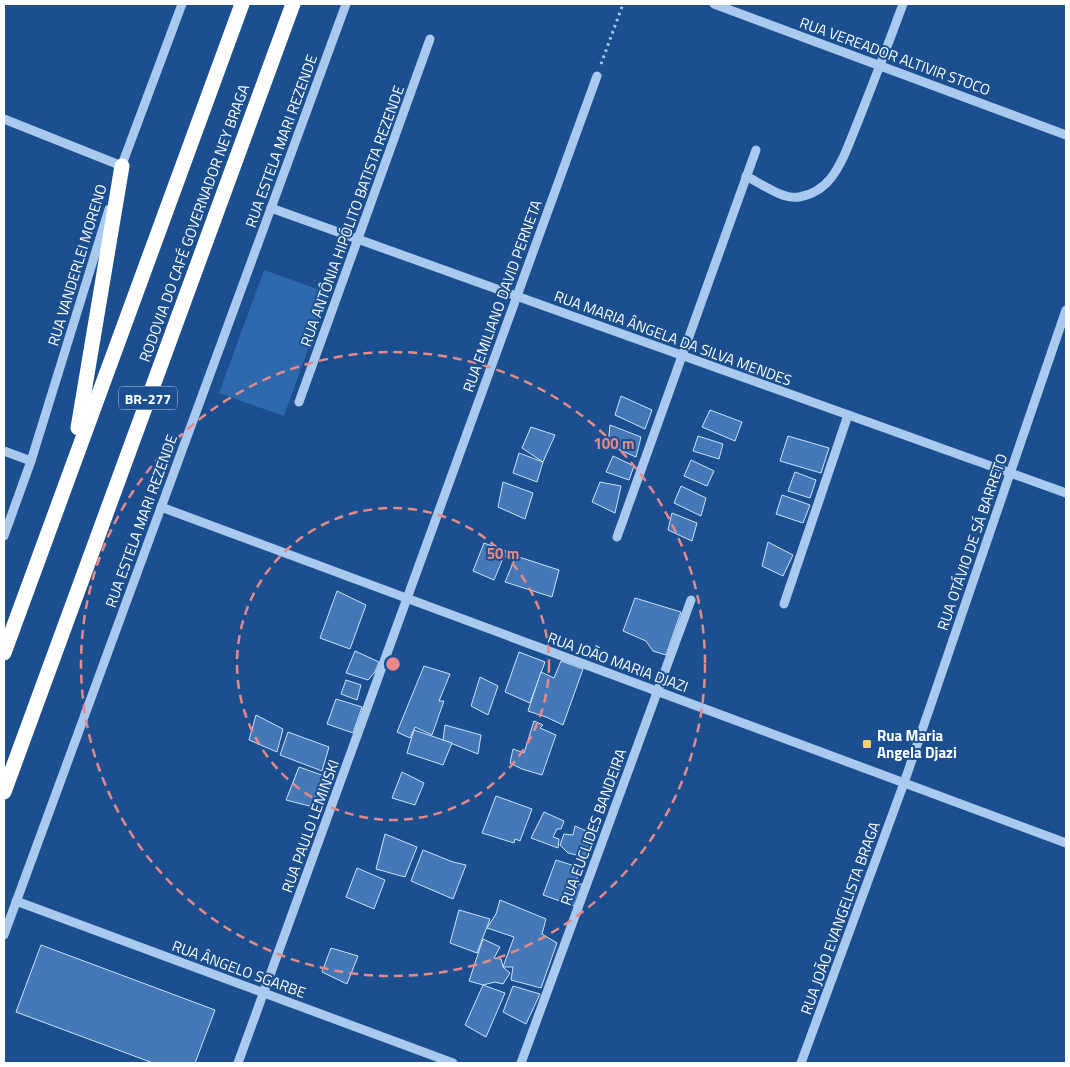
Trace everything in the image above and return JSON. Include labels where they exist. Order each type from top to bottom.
[{"type":"highway","name":"RODOVIA DO CAFÉ GOVERNADOR NEY BRAGA","points":[[4,653],[242,4]]},
{"type":"highway","name":"RODOVIA DO CAFÉ GOVERNADOR NEY BRAGA","points":[[4,792],[293,4]]},
{"type":"highway","points":[[73,464],[122,166]]},
{"type":"street","name":"RUA VANDERLEI MORENO","points":[[4,536],[31,461],[122,166],[182,4]]},
{"type":"street","name":"RUA ESTELA MARI REZENDE","points":[[4,935],[346,4]]},
{"type":"street","name":"RUA VEREADOR ALTIVIR STOCO","points":[[714,4],[1066,135]]},
{"type":"street","points":[[746,176],[782,195],[797,198],[814,192],[830,179],[841,162],[903,4]]},
{"type":"street","name":"RUA ANTÔNIA HIPÓLITO BATISTA REZENDE","points":[[299,402],[430,39]]},
{"type":"street","name":"RUA EMILIANO DAVID PERNETA","points":[[407,598],[597,76]]},
{"type":"street","points":[[4,119],[122,166]]},
{"type":"street","points":[[617,537],[756,150]]},
{"type":"street","name":"RUA MARIA ÂNGELA DA SILVA MENDES","points":[[271,208],[1066,493]]},
{"type":"street","name":"RUA OTÁVIO DE SÁ BARRETO","points":[[904,783],[1066,310]]},
{"type":"street","points":[[784,604],[848,415]]},
{"type":"street","points":[[4,451],[31,461]]},
{"type":"street","name":"RUA JOÃO MARIA DJAZI","points":[[161,507],[1066,843]]},
{"type":"street","name":"RUA PAULO LEMINSKI","points":[[238,1063],[407,598]]},
{"type":"street","name":"RUA EUCLIDES BANDEIRA","points":[[521,1063],[691,600]]},
{"type":"street","name":"RUA JOÃO EVANGELISTA BRAGA","points":[[801,1063],[904,783]]},
{"type":"street","name":"RUA ÂNGELO SGARBE","points":[[16,901],[453,1063]]},
{"type":"path","points":[[597,76],[623,4]]},
{"type":"shaded area","points":[[264,270],[328,293],[284,416],[219,393]]},
{"type":"building","points":[[621,396],[652,410],[645,429],[615,415]]},
{"type":"building","points":[[710,410],[742,422],[735,441],[702,427]]},
{"type":"building","points":[[610,425],[641,437],[636,457],[608,445]]},
{"type":"building","points":[[531,427],[555,435],[543,462],[522,448]]},
{"type":"building","points":[[698,436],[723,444],[719,459],[693,451]]},
{"type":"building","points":[[788,436],[829,448],[821,473],[780,461]]},
{"type":"building","points":[[519,453],[543,462],[537,482],[513,473]]},
{"type":"building","points":[[613,456],[634,466],[629,480],[606,472]]},
{"type":"building","points":[[691,460],[714,471],[707,486],[684,476]]},
{"type":"building","points":[[795,472],[816,480],[810,498],[788,491]]},
{"type":"building","points":[[503,482],[533,493],[525,519],[498,507]]},
{"type":"building","points":[[600,482],[621,486],[615,513],[592,502]]},
{"type":"building","points":[[681,486],[706,498],[701,516],[674,503]]},
{"type":"building","points":[[782,495],[810,505],[803,523],[776,514]]},
{"type":"building","points":[[672,513],[697,523],[692,541],[668,530]]},
{"type":"building","points":[[768,542],[793,555],[783,576],[762,566]]},
{"type":"building","points":[[484,543],[506,551],[494,580],[473,571]]},
{"type":"building","points":[[516,556],[559,570],[552,597],[505,582]]},
{"type":"building","points":[[337,591],[366,605],[350,649],[320,638]]},
{"type":"building","points":[[635,598],[681,612],[666,655],[653,651],[646,641],[623,631]]},
{"type":"building","points":[[355,651],[379,662],[375,672],[368,680],[346,673]]},
{"type":"building","points":[[519,652],[545,662],[530,703],[505,692]]},
{"type":"building","points":[[561,661],[583,669],[563,725],[528,711],[541,672],[554,678]]},
{"type":"building","points":[[424,666],[450,674],[439,701],[444,701],[432,735],[415,727],[410,738],[397,732]]},
{"type":"building","points":[[480,677],[498,686],[488,715],[471,706]]},
{"type":"building","points":[[346,680],[361,685],[357,700],[341,694]]},
{"type":"building","points":[[336,699],[362,707],[353,733],[327,724]]},
{"type":"building","points":[[256,715],[283,729],[277,752],[249,740]]},
{"type":"building","points":[[534,721],[543,725],[540,728],[556,735],[542,775],[510,763],[513,749],[524,753]]},
{"type":"building","points":[[445,725],[481,735],[478,754],[443,740]]},
{"type":"building","points":[[414,730],[452,743],[443,765],[407,753]]},
{"type":"building","points":[[288,732],[329,747],[322,771],[280,755]]},
{"type":"building","points":[[299,767],[330,778],[321,809],[286,800]]},
{"type":"building","points":[[402,772],[424,783],[415,805],[392,798]]},
{"type":"building","points":[[496,796],[532,809],[520,841],[515,839],[514,843],[482,833]]},
{"type":"building","points":[[544,812],[564,821],[561,829],[557,829],[553,837],[559,839],[558,848],[531,838]]},
{"type":"building","points":[[575,826],[595,835],[585,857],[568,853],[560,845],[564,834],[573,835]]},
{"type":"building","points":[[385,834],[417,847],[405,877],[376,869]]},
{"type":"building","points":[[423,850],[466,865],[453,899],[411,881]]},
{"type":"building","points":[[556,860],[581,868],[575,883],[586,885],[574,906],[543,895]]},
{"type":"building","points":[[357,868],[385,880],[374,909],[346,897]]},
{"type":"building","points":[[500,900],[546,919],[542,934],[557,943],[541,988],[511,980],[513,967],[503,967],[514,937],[487,928],[496,914]]},
{"type":"building","points":[[459,910],[490,919],[477,953],[450,943]]},
{"type":"building","points":[[483,939],[500,947],[494,958],[501,959],[503,967],[510,973],[503,984],[495,982],[483,985],[469,981]]},
{"type":"building","points":[[41,945],[215,1010],[195,1063],[153,1063],[16,1012]]},
{"type":"building","points":[[331,948],[358,956],[347,984],[322,972]]},
{"type":"building","points":[[483,985],[505,993],[486,1037],[465,1025]]},
{"type":"building","points":[[513,986],[540,994],[526,1024],[503,1012]]},
{"type":"place","name":"Rua Maria Angela Djazi","points":[[867,744]]}]
